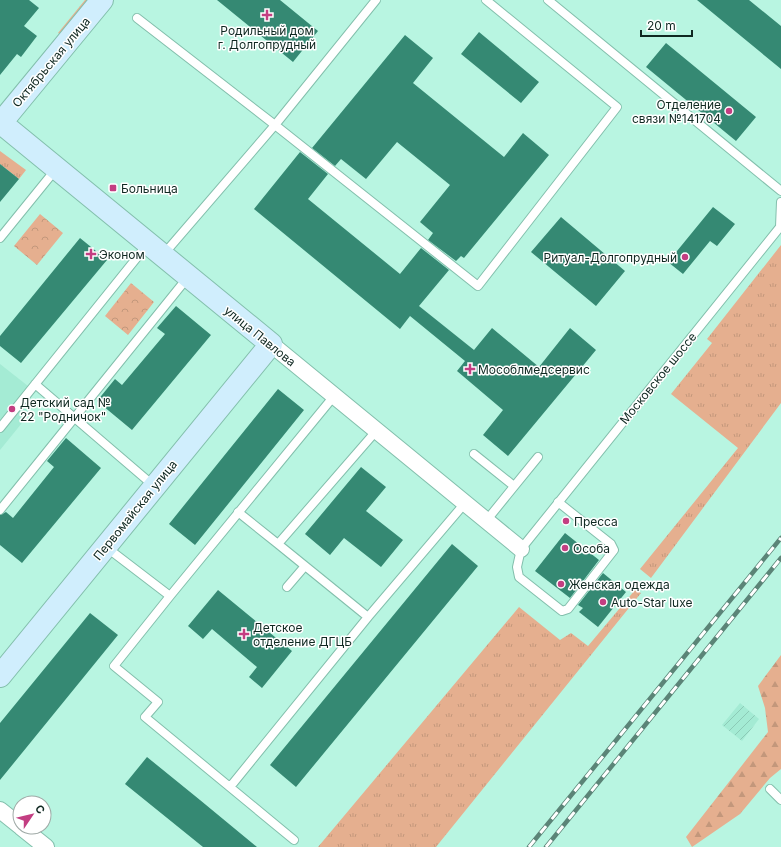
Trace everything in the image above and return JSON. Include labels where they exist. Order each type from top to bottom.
[{"type":"main road","name":"Октябрьская улица","points":[[0,122],[102,0]]},
{"type":"main road","name":"улица Павлова","points":[[0,122],[271,344]]},
{"type":"main road","name":"Первомайская улица","points":[[0,676],[271,344]]},
{"type":"street","name":"улица Павлова","points":[[271,344],[521,549]]},
{"type":"street","points":[[0,810],[12,820]]},
{"type":"street","points":[[31,835],[46,847]]},
{"type":"lane","points":[[0,428],[35,384],[155,249],[275,125],[376,0]]},
{"type":"lane","points":[[137,18],[478,286],[617,107],[486,0]]},
{"type":"lane","points":[[548,0],[781,191]]},
{"type":"lane","points":[[0,238],[57,168]]},
{"type":"lane","name":"Московское шоссе","points":[[521,549],[780,228],[781,202]]},
{"type":"lane","points":[[0,510],[188,276]]},
{"type":"lane","points":[[35,384],[155,486]]},
{"type":"lane","points":[[294,840],[230,786],[145,718],[158,702],[114,666],[334,396]]},
{"type":"lane","points":[[278,544],[376,430]]},
{"type":"lane","points":[[474,454],[514,486]]},
{"type":"lane","points":[[486,521],[538,457]]},
{"type":"lane","points":[[521,549],[517,567],[518,577],[556,607],[562,610],[568,609],[614,550],[614,547],[558,502]]},
{"type":"lane","points":[[230,786],[368,617],[465,503]]},
{"type":"lane","points":[[238,512],[368,617]]},
{"type":"lane","points":[[106,546],[170,596]]},
{"type":"lane","points":[[287,587],[305,566]]},
{"type":"lane","points":[[770,789],[781,800]]},
{"type":"shaded area","name":"Детский сад № 22 \"Родничок\"","points":[[0,364],[28,386],[16,401],[30,413],[0,450]]},
{"type":"shaded area","points":[[740,703],[759,719],[742,741],[722,725]]},
{"type":"green space","points":[[85,0],[92,0],[61,35],[58,33]]},
{"type":"green space","points":[[0,151],[26,170],[19,179],[0,164]]},
{"type":"green space","points":[[40,214],[63,233],[37,265],[14,246]]},
{"type":"green space","points":[[781,245],[781,403],[651,578],[640,569],[738,448],[671,394],[712,343],[707,339]]},
{"type":"green space","points":[[131,283],[154,302],[128,335],[105,316]]},
{"type":"green space","points":[[635,590],[641,593],[436,847],[318,847],[519,607],[560,640],[571,633],[588,646]]},
{"type":"green space","points":[[781,655],[781,769],[770,778],[740,814],[692,847],[686,837],[768,732],[765,708],[758,686]]},
{"type":"building","points":[[0,0],[29,0],[39,8],[24,26],[37,36],[21,57],[17,54],[0,75]]},
{"type":"building","name":"Родильный дом г. Долгопрудный","points":[[217,0],[280,0],[318,31],[293,62]]},
{"type":"building","points":[[697,0],[749,0],[781,26],[781,69]]},
{"type":"building","points":[[479,32],[539,82],[521,103],[461,54]]},
{"type":"building","points":[[405,35],[433,58],[413,83],[504,157],[523,133],[549,155],[464,258],[461,256],[456,261],[428,240],[433,233],[420,222],[450,185],[397,142],[366,179],[341,159],[335,166],[312,148]]},
{"type":"building","points":[[666,43],[756,117],[736,141],[646,67]]},
{"type":"building","points":[[300,152],[328,174],[308,199],[400,274],[421,248],[449,270],[419,306],[474,350],[492,328],[539,367],[570,328],[596,350],[508,456],[483,435],[503,410],[457,371],[465,361],[410,316],[400,329],[254,209]]},
{"type":"building","points":[[0,164],[19,179],[0,202]]},
{"type":"building","points":[[713,207],[735,224],[717,246],[710,241],[683,274],[668,262]]},
{"type":"building","points":[[561,217],[625,271],[596,306],[531,252]]},
{"type":"building","points":[[80,238],[107,260],[21,363],[0,346],[0,336]]},
{"type":"building","points":[[176,306],[211,335],[132,430],[97,401],[115,379],[122,385],[165,334],[157,328]]},
{"type":"building","points":[[278,389],[304,410],[195,545],[169,524]]},
{"type":"building","points":[[66,438],[101,468],[22,563],[0,545],[0,515],[6,512],[13,518],[54,467],[47,461]]},
{"type":"building","points":[[361,467],[386,487],[366,511],[403,540],[381,567],[344,538],[330,555],[305,534]]},
{"type":"building","points":[[565,533],[599,560],[570,598],[535,571]]},
{"type":"building","points":[[452,544],[478,566],[296,787],[270,765]]},
{"type":"building","name":"Auto-Star luxe","points":[[603,573],[626,592],[598,627],[579,612],[583,608],[578,605]]},
{"type":"building","name":"Детское отделение ДГЦБ","points":[[218,590],[292,651],[262,688],[249,677],[257,667],[212,629],[203,639],[188,626]]},
{"type":"building","points":[[90,613],[118,635],[0,780],[0,723]]},
{"type":"building","points":[[147,757],[257,847],[203,847],[125,784]]},
{"type":"railway","points":[[529,847],[781,538]]},
{"type":"railway","points":[[546,847],[781,558]]},
{"type":"place","name":"Родильный дом г. Долгопрудный","points":[[267,15]]},
{"type":"place","name":"Отделение связи №141704","points":[[729,111]]},
{"type":"place","name":"Больница","points":[[113,188]]},
{"type":"place","name":"Эконом","points":[[91,254]]},
{"type":"place","name":"Ритуал-Долгопрудный","points":[[685,257]]},
{"type":"place","name":"Мособлмедсервис","points":[[470,369]]},
{"type":"place","name":"Детский сад № 22 \"Родничок\"","points":[[12,409]]},
{"type":"place","name":"Пресса","points":[[566,521]]},
{"type":"place","name":"Особа","points":[[565,548]]},
{"type":"place","name":"Женская одежда","points":[[561,584]]},
{"type":"place","name":"Auto-Star luxe","points":[[603,602]]},
{"type":"place","name":"Детское отделение ДГЦБ","points":[[244,634]]}]
